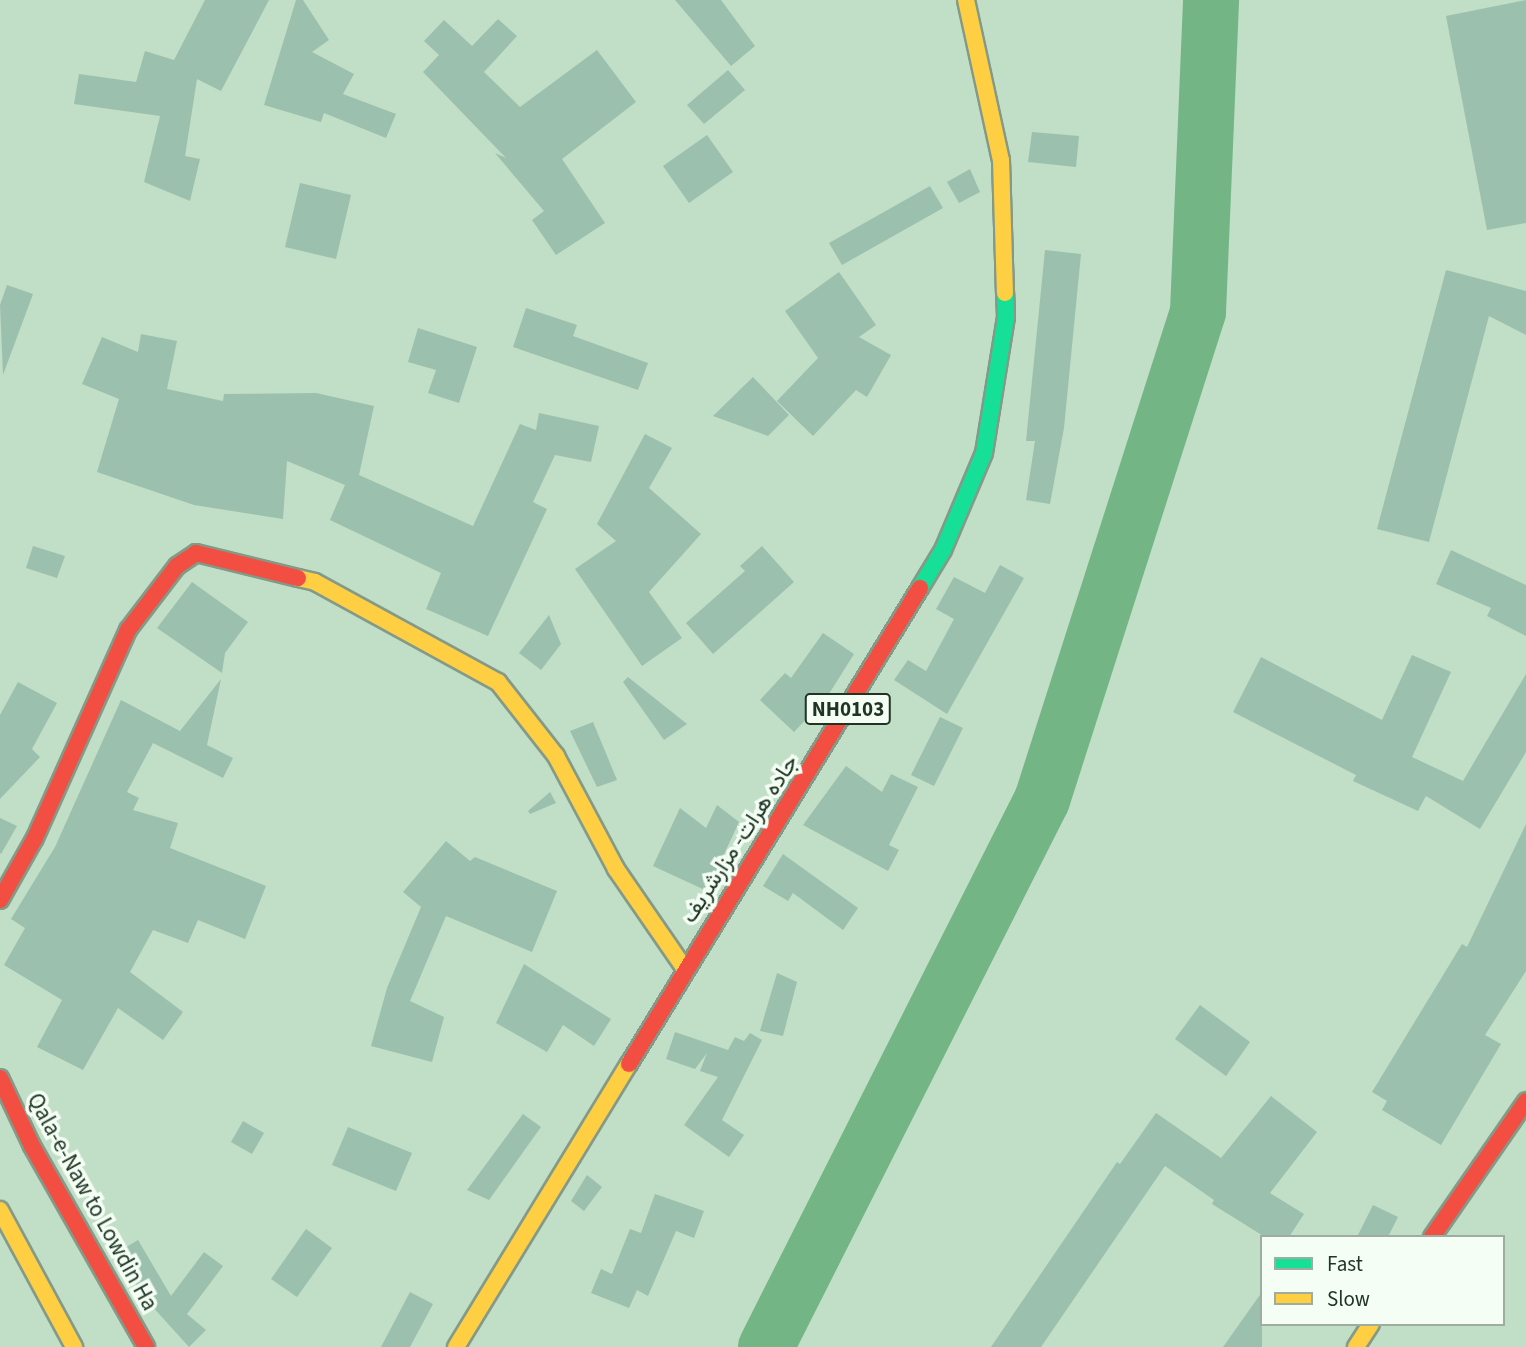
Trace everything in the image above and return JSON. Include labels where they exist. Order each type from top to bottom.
[{"type":"main road","name":"جاده هرات- مزارشریف","points":[[456,1347],[685,968],[809,775],[943,550],[984,453],[1006,317],[1002,160],[966,0]]},
{"type":"main road","points":[[0,900],[35,838],[128,630],[177,566],[196,552],[315,582],[498,682],[556,756],[616,869],[685,968]]},
{"type":"main road","name":"Qala-e-Naw to Lowdin Ha","points":[[0,1078],[32,1146],[146,1347]]},
{"type":"main road","points":[[1433,1235],[1526,1101]]},
{"type":"main road","points":[[0,1210],[74,1347]]},
{"type":"main road","points":[[1356,1347],[1370,1326]]},
{"type":"building","points":[[205,0],[269,0],[221,91],[197,79],[185,156],[200,159],[190,201],[144,182],[160,116],[74,104],[79,74],[136,82],[145,51],[174,60]]},
{"type":"building","points":[[296,0],[303,0],[329,40],[312,52],[354,74],[343,94],[396,114],[386,138],[324,113],[321,122],[264,105]]},
{"type":"building","points":[[675,0],[721,0],[755,46],[731,66]]},
{"type":"building","points":[[1526,0],[1526,223],[1487,230],[1446,16]]},
{"type":"building","points":[[498,19],[517,36],[484,72],[520,107],[597,50],[636,102],[562,159],[605,223],[556,255],[532,220],[544,211],[495,153],[506,158],[423,72],[439,55],[424,41],[444,20],[472,46]]},
{"type":"building","points":[[728,70],[745,90],[704,124],[687,105]]},
{"type":"building","points":[[1032,132],[1079,136],[1076,167],[1028,162]]},
{"type":"building","points":[[707,135],[733,172],[689,203],[663,166]]},
{"type":"building","points":[[970,169],[980,192],[959,203],[947,182]]},
{"type":"building","points":[[300,183],[351,195],[336,259],[285,247]]},
{"type":"building","points":[[930,186],[943,208],[842,265],[829,243]]},
{"type":"building","points":[[1045,250],[1081,254],[1064,428],[1050,504],[1026,500],[1035,441],[1026,441]]},
{"type":"building","points":[[1446,270],[1526,291],[1526,335],[1489,316],[1429,542],[1377,529]]},
{"type":"building","points":[[839,272],[876,325],[859,337],[891,355],[867,397],[856,390],[813,436],[777,401],[818,358],[785,311]]},
{"type":"building","points":[[7,285],[33,294],[3,375],[0,305]]},
{"type":"building","points":[[526,308],[577,325],[573,336],[648,363],[638,390],[513,347]]},
{"type":"building","points":[[418,328],[477,347],[459,403],[428,393],[436,370],[408,362]]},
{"type":"building","points":[[141,334],[177,341],[167,389],[223,401],[224,394],[316,393],[374,406],[359,475],[473,526],[520,424],[536,430],[539,413],[599,426],[591,462],[555,455],[533,502],[547,509],[488,636],[426,609],[441,573],[330,520],[345,485],[287,461],[283,519],[194,505],[97,472],[119,399],[82,384],[102,337],[138,352]]},
{"type":"building","points":[[753,377],[789,415],[768,436],[713,416]]},
{"type":"building","points":[[645,434],[672,448],[649,488],[701,534],[649,592],[682,638],[642,666],[575,569],[616,541],[597,524]]},
{"type":"building","points":[[33,546],[65,556],[57,578],[26,568]]},
{"type":"building","points":[[762,546],[794,582],[713,654],[686,623],[745,571],[740,566]]},
{"type":"building","points":[[1451,550],[1526,585],[1526,636],[1487,616],[1491,608],[1436,584]]},
{"type":"building","points":[[1000,565],[1024,578],[947,714],[894,680],[908,660],[926,671],[954,619],[936,609],[954,577],[985,593]]},
{"type":"building","points":[[192,582],[248,622],[225,653],[222,673],[157,628]]},
{"type":"building","points":[[549,615],[561,644],[541,670],[519,653]]},
{"type":"building","points":[[823,633],[854,654],[827,697],[794,732],[760,700],[785,673],[791,678]]},
{"type":"building","points":[[1412,655],[1451,672],[1412,757],[1463,781],[1526,674],[1526,752],[1480,829],[1426,796],[1418,811],[1353,781],[1356,775],[1233,712],[1261,657],[1382,720]]},
{"type":"building","points":[[628,677],[687,724],[664,740],[623,682]]},
{"type":"building","points":[[221,679],[207,745],[233,758],[223,778],[153,743],[127,792],[139,798],[133,810],[178,823],[170,848],[266,886],[245,939],[198,920],[188,943],[153,930],[130,972],[183,1012],[163,1040],[118,1008],[83,1070],[37,1047],[62,1000],[4,965],[25,928],[11,919],[55,847],[121,700],[180,731]]},
{"type":"building","points":[[18,682],[57,703],[32,749],[40,757],[0,799],[0,715]]},
{"type":"building","points":[[940,717],[963,728],[934,786],[911,775]]},
{"type":"building","points":[[593,722],[617,780],[597,787],[570,731]]},
{"type":"building","points":[[846,766],[882,792],[891,774],[918,787],[889,845],[899,850],[888,871],[803,825]]},
{"type":"building","points":[[550,792],[556,803],[530,814],[528,811]]},
{"type":"building","points":[[717,805],[739,822],[707,891],[653,866],[680,808],[706,828]]},
{"type":"building","points":[[0,818],[17,826],[1,854],[0,853]]},
{"type":"building","points":[[1526,824],[1526,971],[1485,1035],[1501,1044],[1441,1145],[1382,1110],[1387,1101],[1372,1092],[1462,944],[1467,947]]},
{"type":"building","points":[[446,841],[470,861],[475,857],[557,891],[532,952],[446,916],[410,1001],[444,1017],[432,1062],[371,1046],[387,988],[421,907],[403,892]]},
{"type":"building","points":[[783,854],[858,908],[843,930],[793,893],[788,901],[763,886]]},
{"type":"building","points":[[524,964],[611,1019],[594,1046],[563,1025],[547,1052],[496,1023]]},
{"type":"building","points":[[777,973],[797,982],[783,1036],[760,1031]]},
{"type":"building","points":[[1200,1005],[1250,1042],[1226,1076],[1175,1039]]},
{"type":"building","points":[[675,1032],[728,1050],[735,1037],[744,1041],[750,1033],[762,1040],[722,1120],[744,1135],[729,1157],[684,1125],[718,1077],[700,1071],[707,1053],[695,1069],[666,1059]]},
{"type":"building","points":[[1271,1096],[1317,1132],[1270,1193],[1304,1214],[1290,1235],[1262,1235],[1212,1204],[1214,1200],[1165,1166],[1041,1347],[991,1347],[1117,1162],[1120,1164],[1156,1113],[1221,1158]]},
{"type":"building","points":[[523,1114],[541,1127],[489,1200],[467,1190]]},
{"type":"building","points":[[243,1121],[264,1133],[252,1154],[231,1142]]},
{"type":"building","points":[[348,1127],[412,1153],[396,1191],[332,1165]]},
{"type":"building","points":[[587,1175],[602,1187],[584,1211],[571,1201]]},
{"type":"building","points":[[655,1194],[704,1211],[694,1238],[676,1231],[648,1296],[637,1290],[629,1308],[591,1293],[601,1269],[612,1274],[630,1229],[641,1233]]},
{"type":"building","points":[[1373,1205],[1398,1217],[1389,1235],[1358,1235]]},
{"type":"building","points":[[306,1229],[332,1248],[297,1297],[271,1279]]},
{"type":"building","points":[[138,1240],[171,1296],[204,1252],[223,1266],[187,1314],[206,1330],[189,1347],[141,1294],[118,1252]]},
{"type":"building","points":[[410,1292],[433,1304],[410,1347],[381,1347]]},
{"type":"building","points":[[1260,1295],[1262,1347],[1223,1347]]},
{"type":"waterway","points":[[766,1347],[1042,800],[1198,312],[1211,0]]},
{"type":"traffic: fast","points":[[920,588],[943,550],[984,453],[1006,317],[1005,293]]},
{"type":"traffic: slow","points":[[966,0],[1001,160],[1005,293]]},
{"type":"traffic: slow","points":[[298,578],[315,582],[498,682],[556,756],[616,869],[685,969]]},
{"type":"traffic: slow","points":[[456,1347],[629,1064]]},
{"type":"traffic: slow","points":[[0,1210],[74,1347]]},
{"type":"traffic: slow","points":[[1356,1347],[1370,1326]]},
{"type":"traffic: jam","points":[[0,900],[35,838],[128,630],[177,566],[196,553],[298,578]]},
{"type":"traffic: jam","points":[[629,1064],[920,588]]},
{"type":"traffic: jam","points":[[0,1078],[32,1146],[146,1347]]},
{"type":"traffic: jam","points":[[1433,1235],[1526,1101]]}]
